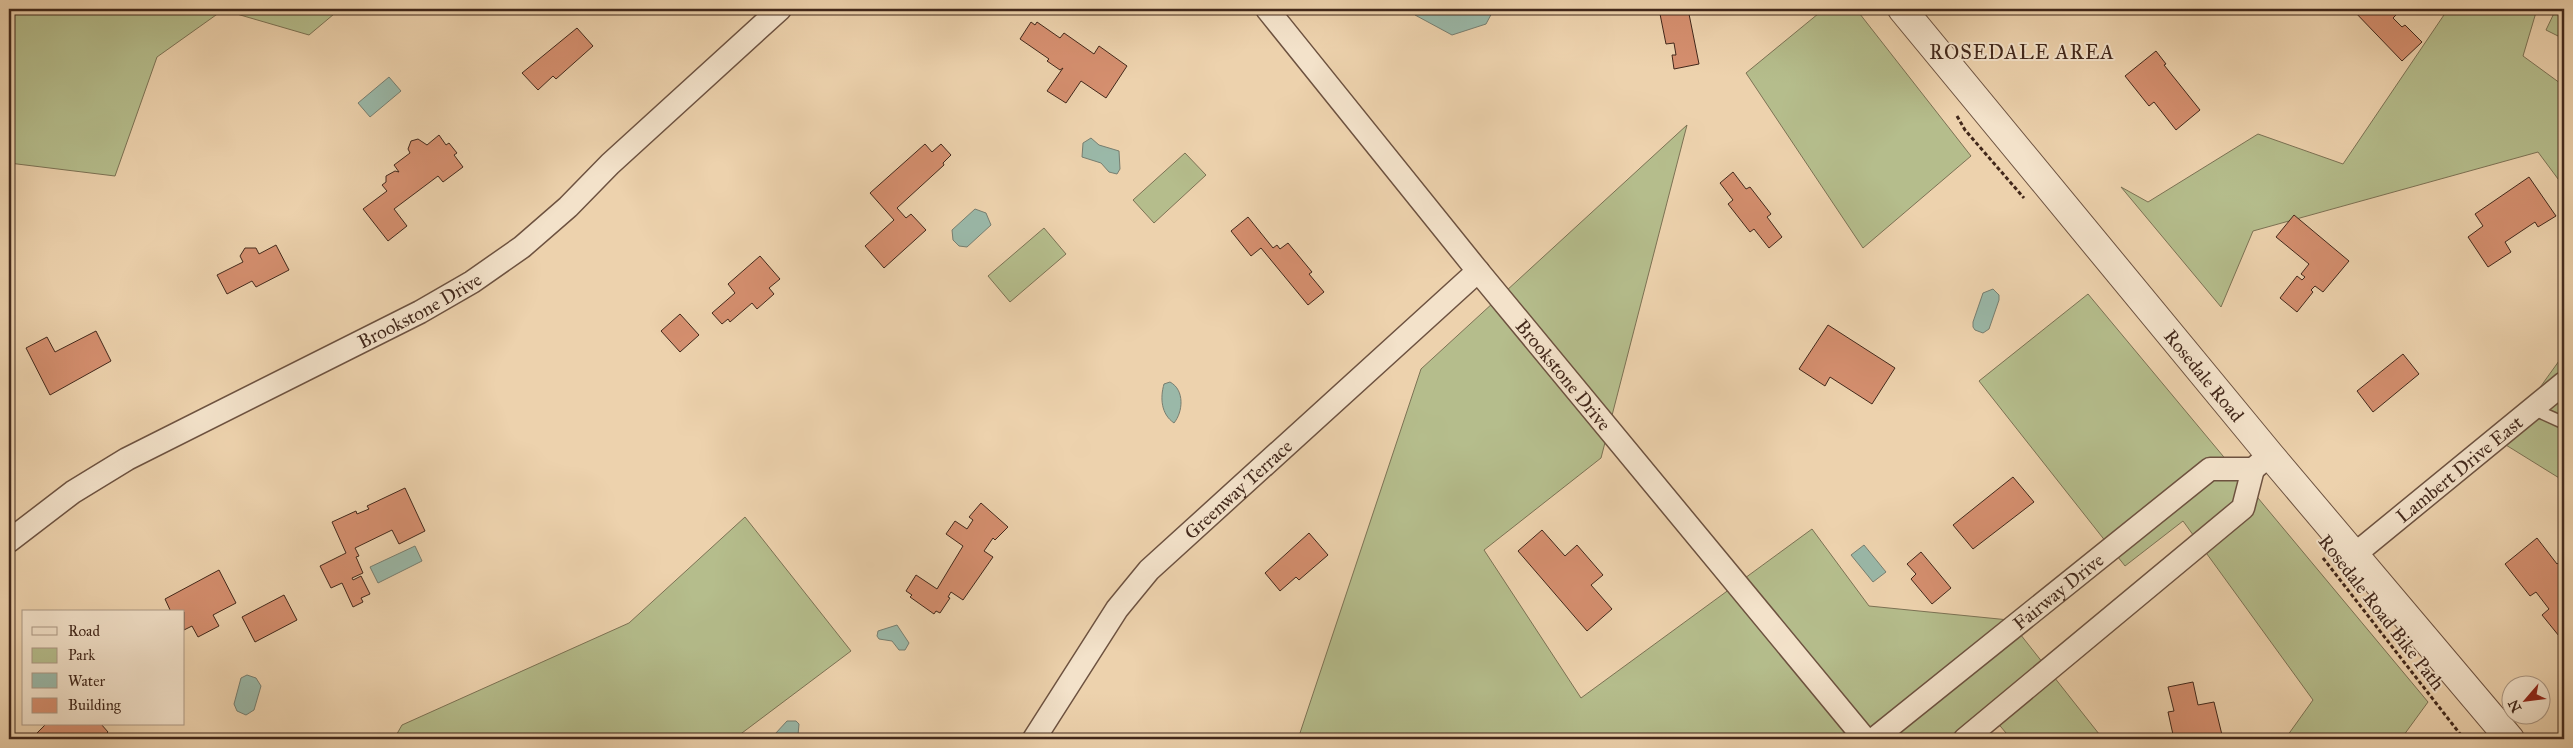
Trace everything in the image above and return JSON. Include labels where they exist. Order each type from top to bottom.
[{"type":"street","name":"Brookstone Drive","points":[[9,540],[73,492],[127,459],[420,312],[472,282],[522,247],[568,207],[610,164],[780,9]]},
{"type":"street","name":"Brookstone Drive","points":[[1266,9],[1478,271],[1865,739]]},
{"type":"street","name":"Rosedale Road","points":[[1902,9],[2261,462],[2354,555],[2510,739]]},
{"type":"street","name":"Greenway Terrace","points":[[1034,739],[1117,610],[1149,570],[1478,271]]},
{"type":"street","name":"Lambert Drive East","points":[[2354,555],[2564,383]]},
{"type":"street","name":"Fairway Drive","points":[[1874,739],[2210,470],[2261,462]]},
{"type":"street","points":[[1965,739],[2243,508],[2261,462]]},
{"type":"lane","points":[[2533,409],[2564,423]]},
{"type":"path","name":"Rosedale Road Bike Path","points":[[2318,552],[2464,739]]},
{"type":"green space","points":[[9,9],[340,9],[309,35],[223,10],[157,57],[115,176],[9,163]]},
{"type":"green space","points":[[1824,9],[1856,9],[1971,156],[1863,248],[1746,73]]},
{"type":"green space","points":[[2448,9],[2537,9],[2523,56],[2564,86],[2564,187],[2538,152],[2253,231],[2221,307],[2121,187],[2148,202],[2258,134],[2343,164]]},
{"type":"green space","points":[[2556,9],[2564,9],[2564,39],[2546,30]]},
{"type":"green space","points":[[1687,125],[1601,458],[1484,550],[1581,698],[1812,529],[1869,606],[2009,620],[2103,739],[2011,739],[1996,721],[1972,739],[1298,739],[1421,369]]},
{"type":"green space","points":[[1185,153],[1206,175],[1154,223],[1133,200]]},
{"type":"green space","points":[[1044,228],[1066,254],[1010,302],[988,276]]},
{"type":"green space","points":[[2088,294],[2428,702],[2401,739],[2285,739],[2313,700],[2183,521],[2125,566],[1979,381]]},
{"type":"green space","points":[[2564,354],[2564,481],[2493,437],[2541,386]]},
{"type":"green space","points":[[745,517],[851,651],[734,739],[690,739],[687,736],[679,739],[394,739],[402,725],[629,623]]},
{"type":"water","points":[[1411,9],[1494,9],[1486,24],[1452,35],[1415,15]]},
{"type":"water","points":[[389,77],[401,91],[370,117],[358,103]]},
{"type":"water","points":[[1091,138],[1099,145],[1119,151],[1120,169],[1117,174],[1109,172],[1101,163],[1082,157],[1083,143]]},
{"type":"water","points":[[975,209],[986,213],[991,225],[967,247],[959,246],[953,240],[952,230]]},
{"type":"water","points":[[1993,289],[1999,295],[1999,300],[1989,329],[1983,333],[1975,330],[1973,322],[1983,293]]},
{"type":"water","points":[[1170,382],[1178,390],[1181,401],[1181,407],[1174,423],[1166,415],[1162,400],[1164,384]]},
{"type":"water","points":[[1864,545],[1886,572],[1873,582],[1851,555]]},
{"type":"water","points":[[415,546],[422,561],[378,583],[370,567]]},
{"type":"water","points":[[897,625],[909,643],[905,650],[899,650],[892,641],[879,639],[877,636],[878,631]]},
{"type":"water","points":[[247,675],[256,678],[261,686],[254,710],[246,715],[237,711],[234,704],[241,678]]},
{"type":"water","points":[[787,721],[796,721],[799,724],[798,735],[791,739],[766,739],[769,735],[775,734]]},
{"type":"building","points":[[1659,9],[1688,9],[1699,64],[1674,69],[1672,55],[1676,55],[1674,43],[1666,44]]},
{"type":"building","points":[[2352,9],[2391,9],[2397,14],[2393,18],[2402,27],[2405,25],[2422,42],[2402,61]]},
{"type":"building","points":[[1031,22],[1035,25],[1037,22],[1060,38],[1064,33],[1094,54],[1099,46],[1127,66],[1106,98],[1081,81],[1066,103],[1047,91],[1063,68],[1060,70],[1047,61],[1049,59],[1020,39]]},
{"type":"building","points":[[577,28],[593,46],[556,79],[553,76],[538,90],[522,73]]},
{"type":"building","points":[[2156,51],[2166,64],[2164,65],[2200,110],[2176,130],[2154,102],[2149,106],[2125,76]]},
{"type":"building","points":[[439,135],[446,145],[449,143],[457,153],[454,155],[463,167],[443,182],[438,176],[394,209],[407,226],[388,241],[363,209],[387,191],[382,185],[386,182],[386,176],[395,171],[399,172],[394,165],[410,153],[408,149],[411,141],[418,139],[427,145]]},
{"type":"building","points":[[925,144],[932,152],[941,144],[951,155],[943,163],[944,165],[897,208],[906,218],[911,214],[926,230],[884,268],[865,246],[894,220],[870,193]]},
{"type":"building","points":[[1733,172],[1746,189],[1750,187],[1771,214],[1767,217],[1782,237],[1769,248],[1754,229],[1750,232],[1728,204],[1733,200],[1720,183]]},
{"type":"building","points":[[2529,177],[2556,216],[2538,227],[2535,222],[2505,242],[2511,252],[2488,267],[2468,237],[2483,226],[2475,214]]},
{"type":"building","points":[[2294,215],[2349,261],[2323,292],[2315,286],[2311,290],[2313,292],[2297,312],[2280,298],[2297,276],[2302,280],[2305,277],[2301,274],[2309,264],[2276,237]]},
{"type":"building","points":[[1248,217],[1273,248],[1277,245],[1280,249],[1288,243],[1312,272],[1309,274],[1324,292],[1308,305],[1261,248],[1251,256],[1231,231]]},
{"type":"building","points":[[276,245],[289,270],[256,287],[252,281],[227,294],[217,275],[243,262],[240,256],[245,248],[256,248],[259,254]]},
{"type":"building","points":[[760,256],[780,279],[769,288],[774,294],[757,309],[752,303],[730,322],[728,319],[722,324],[712,313],[735,293],[728,284]]},
{"type":"building","points":[[680,314],[699,335],[680,352],[661,331]]},
{"type":"building","points":[[1828,325],[1895,368],[1872,404],[1830,377],[1825,386],[1799,369]]},
{"type":"building","points":[[96,331],[111,361],[50,395],[26,348],[47,337],[55,352]]},
{"type":"building","points":[[2403,354],[2419,374],[2373,412],[2357,391]]},
{"type":"building","points":[[2013,477],[2034,502],[1973,549],[1953,525]]},
{"type":"building","points":[[405,488],[425,531],[399,544],[392,530],[355,548],[359,556],[356,557],[363,573],[352,578],[353,580],[361,576],[370,594],[361,598],[363,602],[353,607],[342,583],[331,588],[320,566],[346,553],[332,522],[356,511],[357,514],[369,509],[367,506]]},
{"type":"building","points":[[981,503],[1008,527],[995,540],[993,538],[984,551],[993,557],[963,600],[951,592],[948,597],[950,598],[940,613],[936,611],[934,614],[910,597],[912,595],[906,591],[916,575],[937,589],[963,546],[946,534],[955,521],[967,529],[973,520],[969,517]]},
{"type":"building","points":[[1542,530],[1565,556],[1577,545],[1603,575],[1591,585],[1612,609],[1587,631],[1518,551]]},
{"type":"building","points":[[1309,533],[1328,555],[1299,580],[1296,577],[1280,591],[1265,573]]},
{"type":"building","points":[[2537,538],[2557,564],[2564,558],[2564,632],[2559,636],[2542,615],[2549,609],[2536,592],[2530,596],[2505,564]]},
{"type":"building","points":[[1921,552],[1951,588],[1932,604],[1911,579],[1916,574],[1907,564]]},
{"type":"building","points":[[219,570],[236,603],[213,615],[219,626],[198,637],[192,626],[185,630],[185,610],[170,610],[165,599]]},
{"type":"building","points":[[284,595],[297,620],[255,642],[242,617]]},
{"type":"building","points":[[2193,682],[2198,705],[2214,702],[2223,739],[2174,739],[2168,712],[2174,711],[2168,687]]},
{"type":"building","points":[[44,726],[103,726],[108,732],[101,739],[31,739]]},
{"type":"building","points":[[26,734],[31,739],[21,739]]},
{"type":"district","name":"ROSEDALE AREA","points":[[2022,52]]}]
